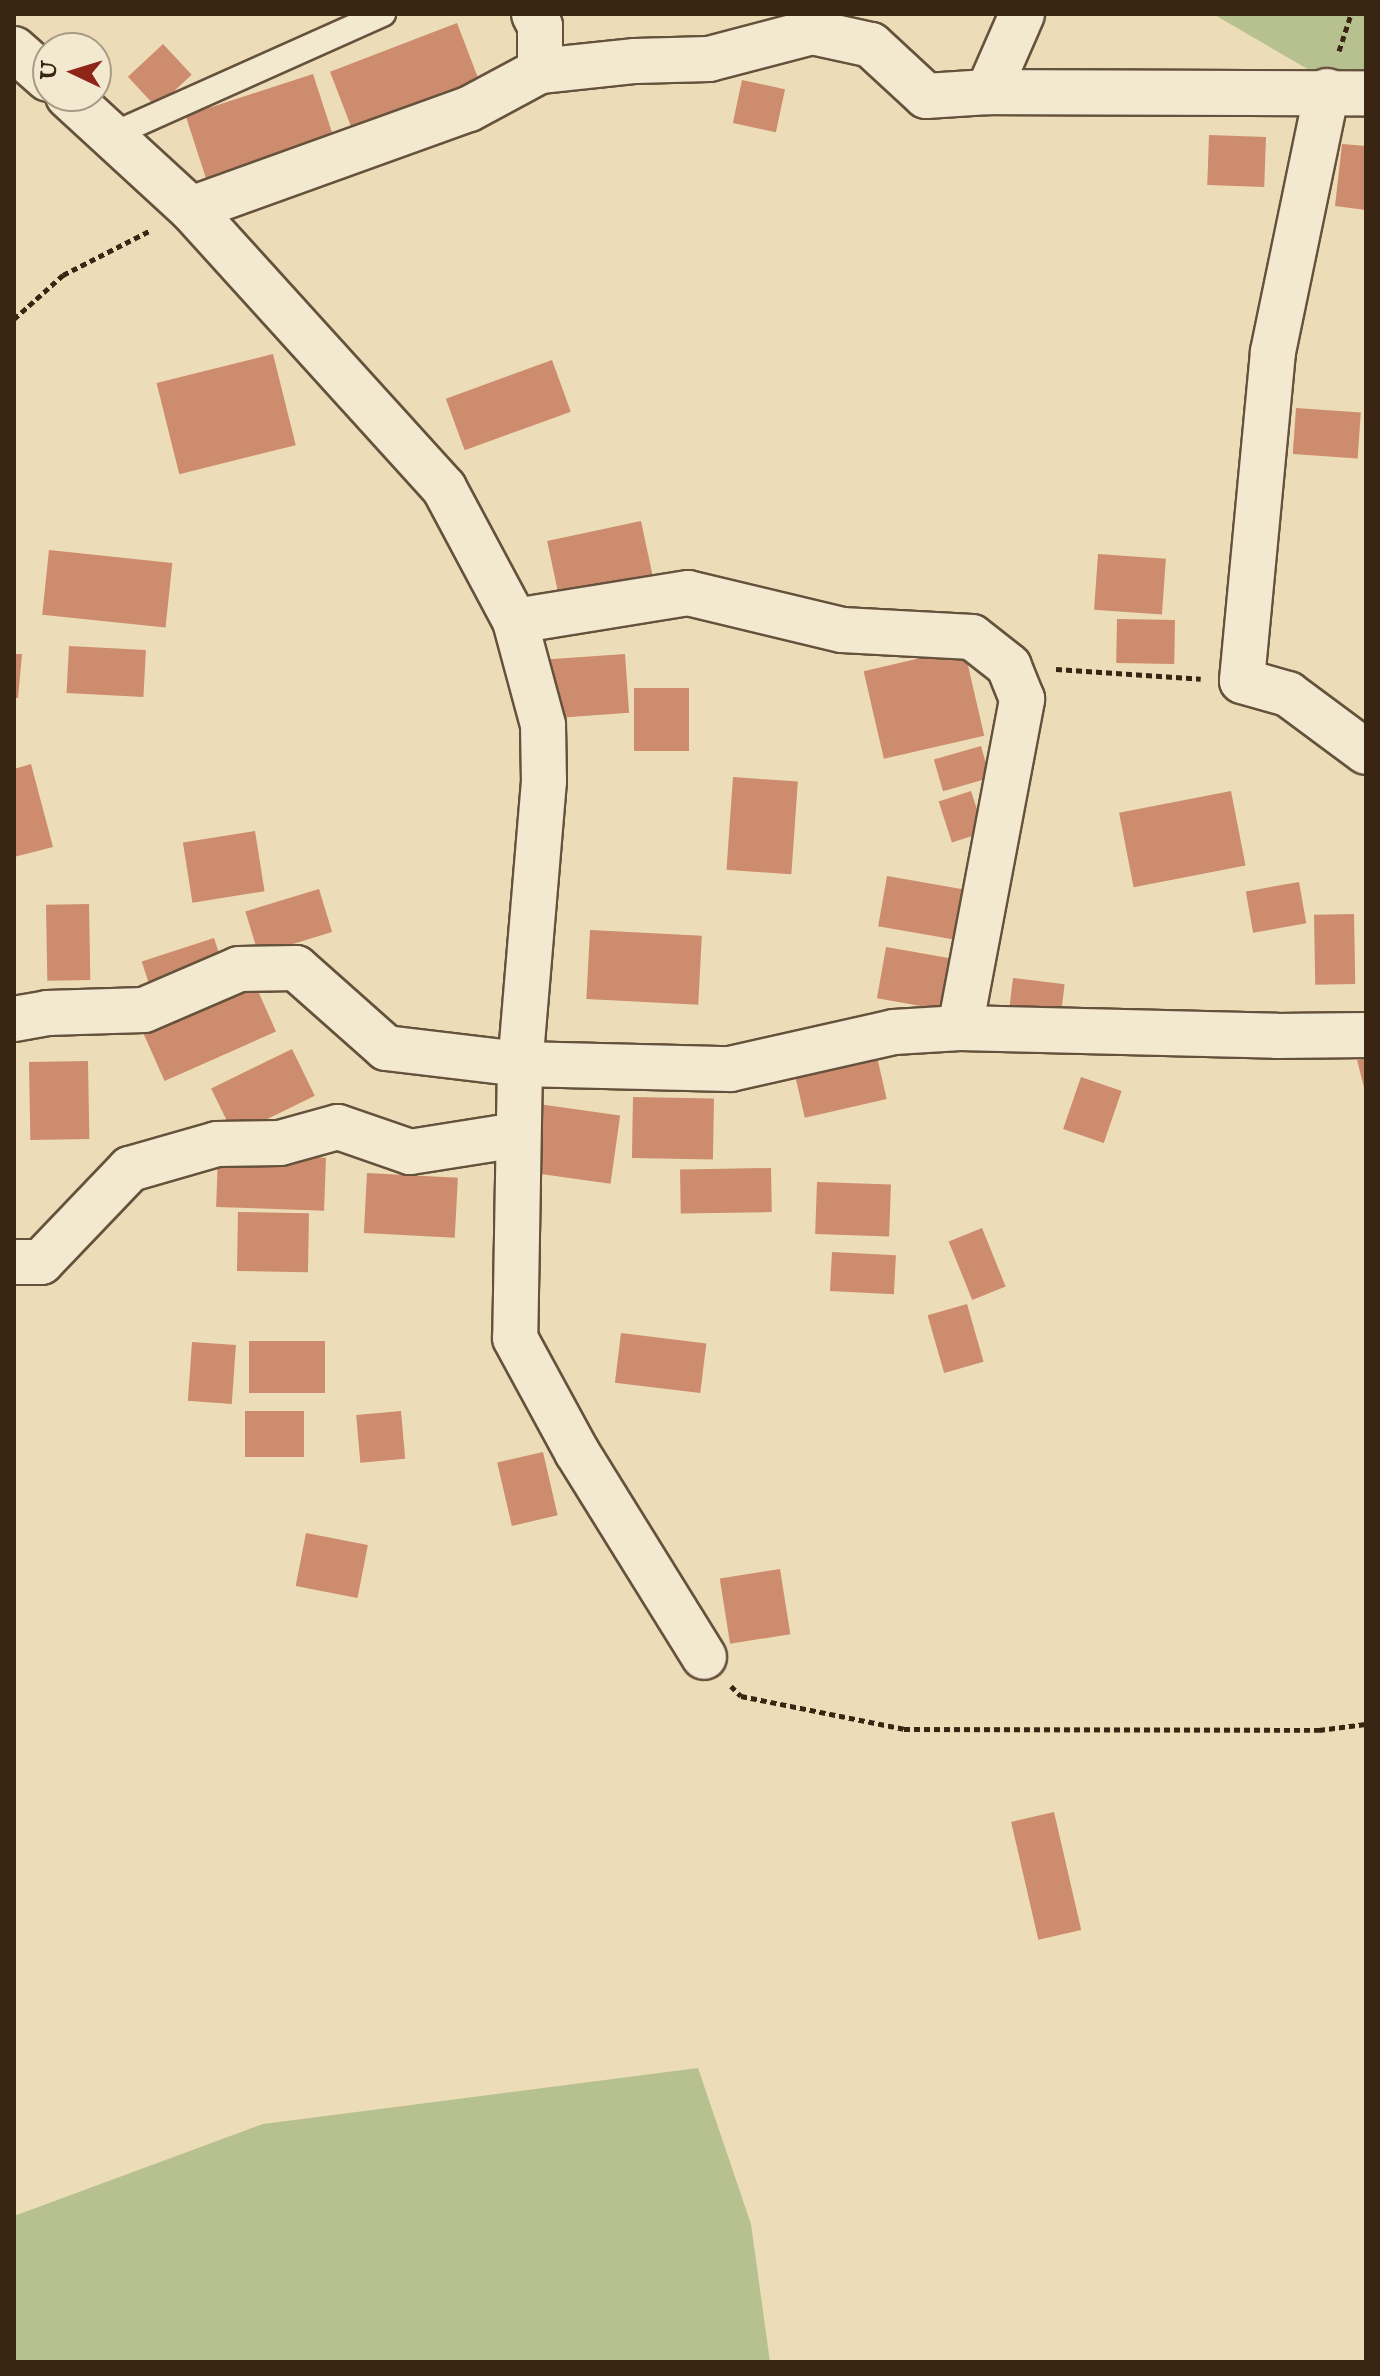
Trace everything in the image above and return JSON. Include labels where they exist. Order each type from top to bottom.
[{"type":"street","points":[[534,14],[540,26],[540,71]]},
{"type":"street","points":[[988,92],[1022,14]]},
{"type":"street","points":[[191,209],[469,109],[540,71],[635,61],[709,59],[812,32],[871,45],[926,96],[988,92],[1346,92],[1273,352],[1242,681],[1288,694],[1366,752]]},
{"type":"street","points":[[14,49],[32,65]]},
{"type":"street","points":[[86,112],[191,209],[444,488],[515,621],[543,725],[544,781],[520,1064],[515,1338],[577,1452],[704,1657]]},
{"type":"street","points":[[515,621],[688,593],[842,630],[972,637],[1009,666],[1022,699],[960,1028]]},
{"type":"street","points":[[14,1019],[47,1013],[144,1010],[239,969],[296,968],[386,1048],[520,1064],[730,1069],[894,1032],[960,1028],[1277,1036],[1366,1035]]},
{"type":"street","points":[[14,1262],[41,1262],[130,1169],[217,1144],[280,1143],[338,1127],[410,1152],[517,1135]]},
{"type":"lane","points":[[112,135],[383,14]]},
{"type":"path","points":[[14,319],[63,275],[191,209]]},
{"type":"path","points":[[1009,666],[1242,681]]},
{"type":"path","points":[[704,1657],[741,1696],[904,1729],[1319,1730],[1366,1724]]},
{"type":"green space","points":[[1213,14],[1366,14],[1366,103]]},
{"type":"green space","points":[[698,2068],[751,2224],[770,2362],[14,2362],[14,2216],[263,2124]]},
{"type":"building","points":[[457,23],[482,87],[355,136],[330,72]]},
{"type":"building","points":[[163,44],[192,75],[157,107],[128,77]]},
{"type":"building","points":[[313,74],[335,142],[207,183],[186,115]]},
{"type":"building","points":[[742,80],[785,89],[776,132],[733,123]]},
{"type":"building","points":[[1209,135],[1266,137],[1264,187],[1207,185]]},
{"type":"building","points":[[1342,144],[1366,146],[1366,210],[1335,206]]},
{"type":"building","points":[[273,354],[296,445],[179,474],[157,383]]},
{"type":"building","points":[[552,360],[571,412],[465,450],[446,399]]},
{"type":"building","points":[[1296,408],[1361,413],[1358,458],[1293,454]]},
{"type":"building","points":[[641,521],[655,586],[561,606],[547,541]]},
{"type":"building","points":[[49,550],[172,563],[166,628],[42,615]]},
{"type":"building","points":[[1098,554],[1166,559],[1162,615],[1094,610]]},
{"type":"building","points":[[1117,619],[1175,620],[1174,664],[1116,663]]},
{"type":"building","points":[[69,646],[146,650],[143,697],[67,693]]},
{"type":"building","points":[[964,648],[984,736],[884,759],[864,671]]},
{"type":"building","points":[[14,654],[22,654],[18,698],[14,698]]},
{"type":"building","points":[[625,654],[629,713],[549,718],[545,660]]},
{"type":"building","points":[[634,688],[689,688],[689,751],[634,751]]},
{"type":"building","points":[[981,746],[990,778],[943,791],[934,760]]},
{"type":"building","points":[[31,764],[53,847],[14,857],[14,769]]},
{"type":"building","points":[[733,777],[798,782],[791,874],[727,870]]},
{"type":"building","points":[[971,791],[984,832],[952,842],[939,802]]},
{"type":"building","points":[[1231,791],[1246,866],[1134,887],[1119,813]]},
{"type":"building","points":[[255,831],[265,891],[192,903],[183,842]]},
{"type":"building","points":[[887,876],[973,891],[964,941],[878,926]]},
{"type":"building","points":[[1299,882],[1306,923],[1253,933],[1246,891]]},
{"type":"building","points":[[319,889],[332,932],[259,955],[245,912]]},
{"type":"building","points":[[89,904],[90,980],[47,981],[46,905]]},
{"type":"building","points":[[1354,914],[1355,984],[1315,985],[1314,915]]},
{"type":"building","points":[[590,930],[702,936],[698,1005],[586,999]]},
{"type":"building","points":[[214,938],[225,971],[153,995],[142,961]]},
{"type":"building","points":[[886,947],[953,959],[944,1010],[877,998]]},
{"type":"building","points":[[250,973],[276,1031],[165,1081],[139,1023]]},
{"type":"building","points":[[1013,978],[1065,984],[1060,1021],[1008,1015]]},
{"type":"building","points":[[292,1049],[315,1096],[234,1135],[211,1088]]},
{"type":"building","points":[[877,1057],[887,1099],[805,1118],[795,1076]]},
{"type":"building","points":[[1366,1058],[1366,1091],[1365,1091],[1357,1060]]},
{"type":"building","points":[[88,1061],[89,1139],[30,1140],[29,1062]]},
{"type":"building","points":[[1081,1077],[1122,1091],[1104,1143],[1063,1129]]},
{"type":"building","points":[[633,1097],[714,1098],[713,1159],[632,1158]]},
{"type":"building","points":[[531,1103],[620,1116],[611,1184],[521,1171]]},
{"type":"building","points":[[218,1154],[326,1158],[324,1211],[216,1207]]},
{"type":"building","points":[[771,1168],[772,1212],[681,1214],[680,1170]]},
{"type":"building","points":[[367,1173],[458,1178],[455,1238],[364,1233]]},
{"type":"building","points":[[817,1182],[891,1185],[889,1237],[815,1234]]},
{"type":"building","points":[[238,1212],[309,1213],[308,1272],[237,1271]]},
{"type":"building","points":[[982,1228],[1006,1286],[972,1300],[949,1241]]},
{"type":"building","points":[[832,1252],[896,1255],[894,1294],[830,1291]]},
{"type":"building","points":[[967,1304],[984,1362],[944,1373],[928,1315]]},
{"type":"building","points":[[621,1333],[706,1343],[700,1393],[615,1383]]},
{"type":"building","points":[[249,1341],[325,1341],[325,1393],[249,1393]]},
{"type":"building","points":[[192,1342],[236,1345],[232,1404],[188,1401]]},
{"type":"building","points":[[245,1411],[304,1411],[304,1457],[245,1457]]},
{"type":"building","points":[[401,1411],[405,1459],[360,1463],[356,1415]]},
{"type":"building","points":[[543,1452],[558,1515],[512,1526],[497,1463]]},
{"type":"building","points":[[306,1533],[368,1545],[358,1598],[296,1586]]},
{"type":"building","points":[[780,1569],[790,1634],[730,1644],[720,1579]]},
{"type":"building","points":[[1054,1812],[1081,1930],[1038,1940],[1011,1822]]}]
